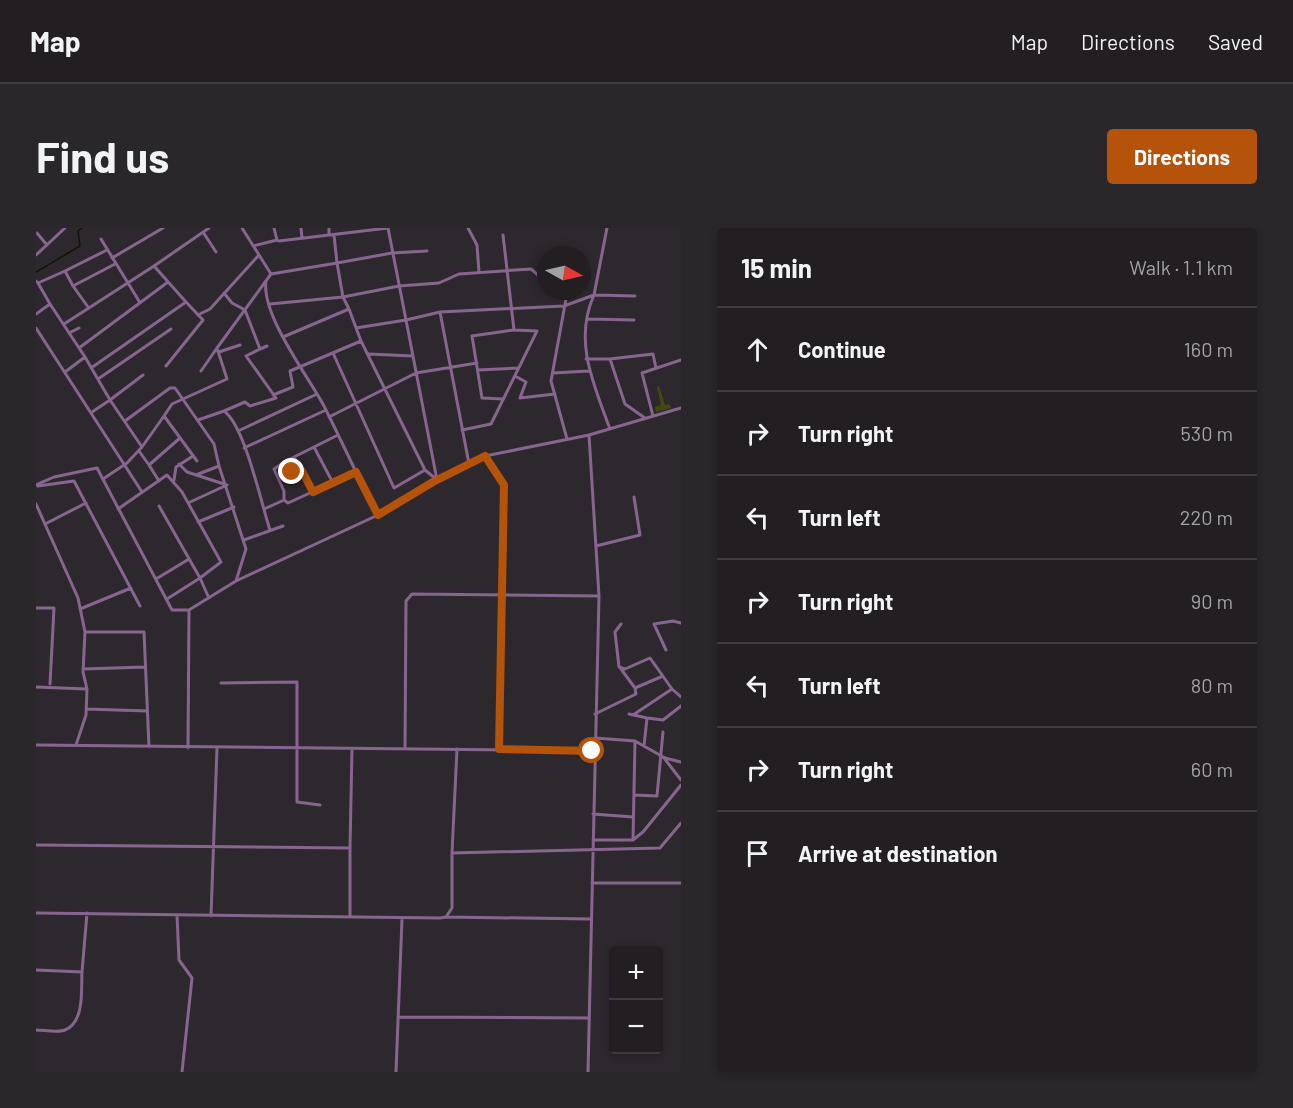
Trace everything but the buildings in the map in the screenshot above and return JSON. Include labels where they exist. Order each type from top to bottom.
[{"type":"street","points":[[36,255],[65,228]]},
{"type":"street","points":[[112,258],[163,228]]},
{"type":"street","points":[[64,324],[209,228]]},
{"type":"street","points":[[242,228],[271,274]]},
{"type":"street","points":[[274,228],[276,240]]},
{"type":"street","points":[[301,228],[302,238]]},
{"type":"street","points":[[329,228],[330,235]]},
{"type":"street","points":[[253,246],[276,240],[388,228],[437,480]]},
{"type":"street","points":[[468,228],[477,245],[479,272]]},
{"type":"street","points":[[607,228],[585,333],[589,371],[610,429]]},
{"type":"street","points":[[36,232],[47,244]]},
{"type":"street","points":[[203,232],[216,252]]},
{"type":"street","points":[[330,235],[334,235],[343,297],[361,341],[425,470],[437,480]]},
{"type":"street","points":[[502,235],[514,330]]},
{"type":"street","points":[[101,239],[139,301]]},
{"type":"street","points":[[107,250],[37,282],[142,447]]},
{"type":"street","points":[[201,371],[271,274],[392,253],[427,251]]},
{"type":"street","points":[[198,315],[210,309],[259,255]]},
{"type":"street","points":[[73,286],[115,264]]},
{"type":"street","points":[[154,266],[202,320],[166,366]]},
{"type":"street","points":[[270,304],[343,297],[399,286],[438,283],[459,274],[505,269],[531,269],[537,274]]},
{"type":"street","points":[[65,270],[88,308]]},
{"type":"street","points":[[267,279],[266,286],[270,304],[283,337],[326,410],[378,515]]},
{"type":"street","points":[[79,348],[139,301],[146,300],[168,282]]},
{"type":"street","points":[[224,293],[232,303],[245,310],[260,349]]},
{"type":"street","points":[[357,328],[440,312],[564,306],[594,295],[635,296]]},
{"type":"street","points":[[566,300],[551,381],[567,439]]},
{"type":"street","points":[[91,368],[186,302]]},
{"type":"street","points":[[36,314],[50,304]]},
{"type":"street","points":[[283,337],[349,309]]},
{"type":"street","points":[[440,312],[469,464]]},
{"type":"street","points":[[588,319],[634,320]]},
{"type":"street","points":[[36,328],[142,492]]},
{"type":"street","points":[[69,333],[79,328]]},
{"type":"street","points":[[98,378],[171,329]]},
{"type":"street","points":[[462,430],[491,424],[537,331],[514,330],[472,336],[482,398],[503,399]]},
{"type":"street","points":[[273,395],[293,387],[290,372],[361,341]]},
{"type":"street","points":[[218,350],[240,345]]},
{"type":"street","points":[[198,420],[245,402],[250,406],[274,400],[273,395],[246,356],[267,346]]},
{"type":"street","points":[[103,479],[126,464],[142,447],[172,404],[227,379],[218,350]]},
{"type":"street","points":[[333,353],[394,488],[425,470]]},
{"type":"street","points":[[368,354],[412,356]]},
{"type":"street","points":[[586,359],[653,354],[656,368]]},
{"type":"street","points":[[65,372],[85,357]]},
{"type":"street","points":[[610,359],[625,404],[645,418]]},
{"type":"street","points":[[654,416],[642,373],[681,360]]},
{"type":"street","points":[[329,417],[416,373],[477,363]]},
{"type":"street","points":[[478,370],[519,368]]},
{"type":"street","points":[[553,373],[589,371]]},
{"type":"street","points":[[92,412],[143,375]]},
{"type":"street","points":[[515,376],[526,382],[520,398],[555,394]]},
{"type":"street","points":[[124,422],[170,388],[175,388],[184,399],[214,444],[244,540],[246,549],[236,581]]},
{"type":"street","points":[[238,431],[317,394]]},
{"type":"street","points":[[36,486],[54,477],[97,468],[172,610],[189,610],[208,596],[236,581],[378,515],[437,480],[485,456],[589,435],[681,408]]},
{"type":"street","points":[[244,448],[326,410]]},
{"type":"street","points":[[224,411],[231,417],[238,431],[270,530]]},
{"type":"street","points":[[164,416],[197,461]]},
{"type":"street","points":[[284,500],[284,491],[274,469],[338,435]]},
{"type":"street","points":[[588,1072],[594,714],[599,596],[589,435]]},
{"type":"street","points":[[149,465],[180,438]]},
{"type":"street","points":[[314,447],[333,483]]},
{"type":"street","points":[[138,451],[159,481]]},
{"type":"street","points":[[174,480],[176,467],[193,456]]},
{"type":"street","points":[[485,456],[504,485],[499,749]]},
{"type":"street","points":[[294,457],[313,492]]},
{"type":"street","points":[[286,461],[292,472],[302,471]]},
{"type":"street","points":[[179,464],[187,472],[227,485]]},
{"type":"street","points":[[196,475],[219,466]]},
{"type":"street","points":[[284,500],[288,503],[356,472]]},
{"type":"street","points":[[118,509],[167,475],[174,480],[220,562],[200,578],[166,599]]},
{"type":"street","points":[[36,486],[74,481],[140,606]]},
{"type":"street","points":[[188,503],[227,485]]},
{"type":"street","points":[[596,546],[640,535],[634,497]]},
{"type":"street","points":[[263,509],[284,500]]},
{"type":"street","points":[[45,524],[86,503]]},
{"type":"street","points":[[36,504],[80,609],[85,632],[83,669],[87,689],[86,709],[75,746]]},
{"type":"street","points":[[159,506],[208,596]]},
{"type":"street","points":[[198,522],[234,507]]},
{"type":"street","points":[[244,540],[282,526]]},
{"type":"street","points":[[156,579],[189,559]]},
{"type":"street","points":[[80,609],[131,588]]},
{"type":"street","points":[[405,749],[406,601],[412,594],[599,596]]},
{"type":"street","points":[[36,608],[54,608],[50,684]]},
{"type":"street","points":[[188,748],[189,610]]},
{"type":"street","points":[[666,650],[654,624],[681,622]]},
{"type":"street","points":[[594,714],[636,694],[635,688],[620,668],[615,632],[621,624]]},
{"type":"street","points":[[85,632],[144,632],[149,747]]},
{"type":"street","points":[[620,668],[625,669],[650,658],[672,689],[681,697]]},
{"type":"street","points":[[83,669],[146,667]]},
{"type":"street","points":[[635,688],[663,676]]},
{"type":"street","points":[[221,683],[297,682],[297,802],[320,805]]},
{"type":"street","points":[[36,687],[87,689]]},
{"type":"street","points":[[672,689],[631,715],[663,720],[681,706]]},
{"type":"street","points":[[86,709],[147,711]]},
{"type":"street","points":[[644,746],[647,718]]},
{"type":"street","points":[[634,795],[657,796],[663,732]]},
{"type":"street","points":[[36,745],[592,751],[595,738]]},
{"type":"street","points":[[595,738],[635,741],[662,756],[681,762]]},
{"type":"street","points":[[633,840],[635,741]]},
{"type":"street","points":[[211,916],[217,748]]},
{"type":"street","points":[[351,749],[351,917]]},
{"type":"street","points":[[447,917],[452,908],[457,749]]},
{"type":"street","points":[[662,756],[681,780]]},
{"type":"street","points":[[593,840],[633,840],[643,832],[681,785]]},
{"type":"street","points":[[593,814],[633,817]]},
{"type":"street","points":[[452,853],[660,848],[681,823]]},
{"type":"street","points":[[36,845],[350,849]]},
{"type":"street","points":[[592,883],[681,883]]},
{"type":"street","points":[[36,913],[402,919],[447,917],[591,919]]},
{"type":"street","points":[[36,1030],[64,1030],[74,1024],[80,1009],[87,913]]},
{"type":"street","points":[[177,915],[179,960],[192,978],[182,1072]]},
{"type":"street","points":[[396,1072],[402,919]]},
{"type":"street","points":[[36,970],[82,972]]},
{"type":"street","points":[[398,1017],[589,1018]]},
{"type":"green space","points":[[659,386],[665,405],[669,404],[671,408],[656,412],[655,407],[661,405],[657,387]]},
{"type":"waterway","points":[[36,272],[80,246],[78,231],[82,228]]},
{"type":"route","points":[[292,472],[302,471],[313,492],[356,472],[378,515],[433,482],[485,456],[504,485],[499,749],[547,748],[592,751]]}]
